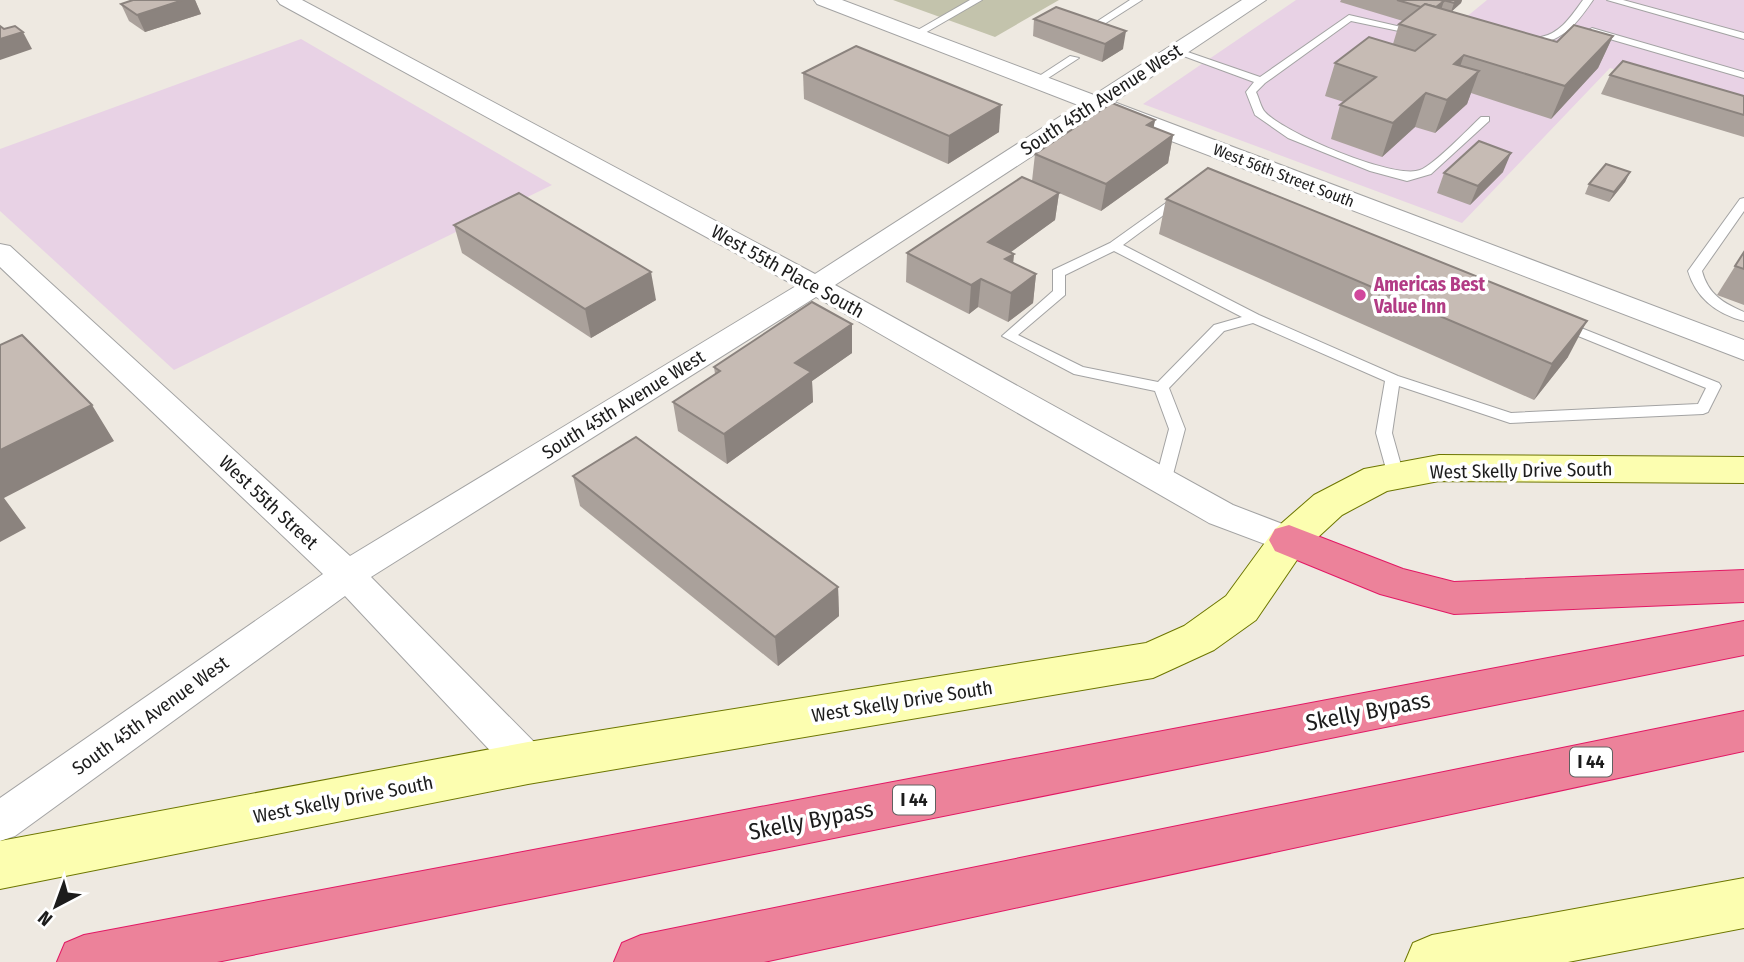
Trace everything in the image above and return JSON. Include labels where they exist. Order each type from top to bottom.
[{"type":"highway","points":[[1289,540],[1395,583],[1454,598],[1744,586]]},
{"type":"highway","name":"Skelly Bypass","points":[[84,962],[1744,638]]},
{"type":"highway","name":"I 44","points":[[641,962],[1744,731]]},
{"type":"street","name":"West 55th Place South","points":[[287,0],[815,286],[1221,514],[1289,540]]},
{"type":"street","name":"West 56th Street South","points":[[824,0],[1744,351]]},
{"type":"street","name":"South 45th Avenue West","points":[[0,822],[347,575],[815,286],[1256,0]]},
{"type":"street","name":"West 55th Street","points":[[0,252],[347,575],[528,763]]},
{"type":"street","name":"West Skelly Drive South","points":[[0,865],[528,763],[1153,660],[1199,638],[1241,608],[1289,540],[1328,505],[1378,479],[1439,468],[1744,470]]},
{"type":"street","points":[[1432,962],[1744,904]]},
{"type":"lane","points":[[914,34],[977,0]]},
{"type":"lane","points":[[1095,26],[1137,0]]},
{"type":"lane","points":[[1513,41],[1536,41],[1563,34],[1588,0]]},
{"type":"lane","points":[[1612,0],[1744,36]]},
{"type":"lane","points":[[1425,33],[1349,18],[1261,81],[1251,92],[1259,113],[1292,136],[1374,169],[1407,177],[1427,172],[1485,119]]},
{"type":"lane","points":[[1570,25],[1744,75]]},
{"type":"lane","points":[[1175,51],[1261,81]]},
{"type":"lane","points":[[1035,82],[1074,58]]},
{"type":"lane","points":[[1161,387],[1079,371],[1009,336],[1060,292],[1058,273],[1114,246],[1192,188]]},
{"type":"lane","points":[[1744,201],[1695,271],[1698,285],[1707,299],[1744,317]]},
{"type":"lane","points":[[1114,246],[1254,318],[1393,379],[1510,418],[1703,409],[1714,386],[1548,319]]},
{"type":"lane","points":[[1161,387],[1219,328],[1254,318]]},
{"type":"lane","points":[[1393,379],[1384,433],[1396,476]]},
{"type":"lane","points":[[1161,387],[1177,429],[1163,482]]},
{"type":"shaded area","points":[[893,0],[1059,0],[995,37]]},
{"type":"shaded area","points":[[1296,0],[1380,0],[1459,23],[1487,0],[1744,0],[1744,108],[1610,68],[1462,223],[1143,104]]},
{"type":"shaded area","points":[[301,39],[552,185],[174,370],[0,211],[0,149]]},
{"type":"building","points":[[133,0],[183,0],[137,15],[121,4]]},
{"type":"building","points":[[1397,0],[1444,1],[1436,7],[1425,4],[1421,7]]},
{"type":"building","points":[[1425,4],[1557,42],[1574,25],[1613,36],[1565,86],[1464,55],[1454,64],[1479,71],[1447,100],[1426,93],[1393,123],[1340,105],[1376,77],[1335,63],[1369,37],[1415,51],[1435,35],[1399,24]]},
{"type":"building","points":[[1056,7],[1126,31],[1105,44],[1034,19]]},
{"type":"building","points":[[0,26],[4,29],[15,26],[23,32],[0,39]]},
{"type":"building","points":[[856,46],[1001,105],[949,136],[803,73]]},
{"type":"building","points":[[1623,61],[1744,96],[1744,115],[1610,75]]},
{"type":"building","points":[[1112,103],[1155,120],[1147,125],[1173,135],[1106,184],[1035,154]]},
{"type":"building","points":[[1479,141],[1511,153],[1478,186],[1444,173]]},
{"type":"building","points":[[1606,164],[1630,172],[1614,192],[1589,184]]},
{"type":"building","points":[[1208,168],[1587,321],[1552,364],[1166,199]]},
{"type":"building","points":[[1022,177],[1059,193],[988,242],[1014,254],[1005,259],[1036,274],[1011,293],[981,279],[971,285],[907,253]]},
{"type":"building","points":[[519,193],[651,272],[585,309],[454,225]]},
{"type":"building","points":[[1744,252],[1744,269],[1735,266]]},
{"type":"building","points":[[812,302],[852,324],[795,363],[811,372],[724,434],[673,402],[720,371],[714,367]]},
{"type":"building","points":[[22,335],[92,405],[0,450],[0,345]]},
{"type":"building","points":[[636,437],[838,587],[775,637],[573,476]]},
{"type":"place","name":"Americas Best Value Inn","points":[[1360,295]]}]
